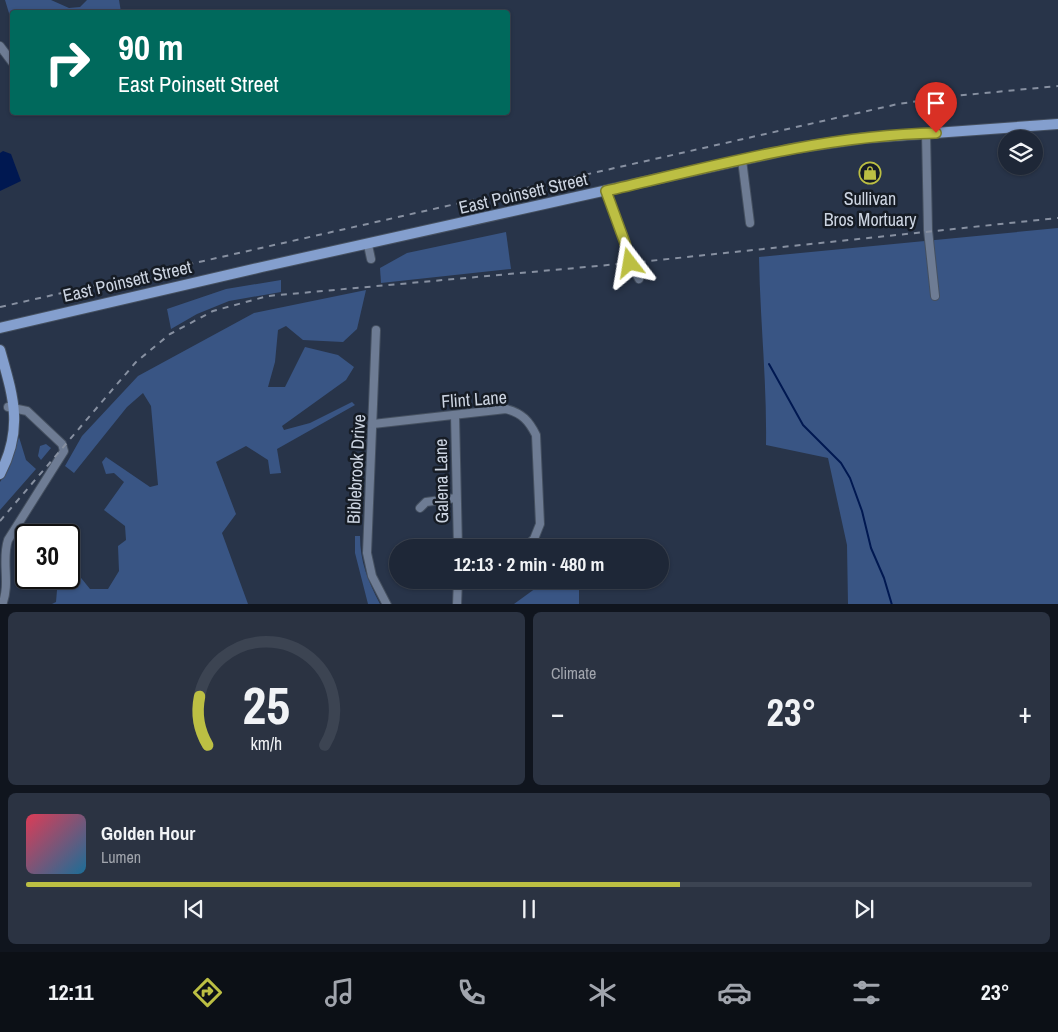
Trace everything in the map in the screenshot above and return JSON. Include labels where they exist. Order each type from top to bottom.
[{"type":"main road","name":"East Poinsett Street","points":[[0,328],[243,271],[826,143],[926,133],[1058,124]]},
{"type":"main road","points":[[0,350],[14,396],[8,436],[0,460]]},
{"type":"main road","points":[[0,373],[11,407],[14,438],[0,474]]},
{"type":"street","points":[[0,46],[10,59]]},
{"type":"street","points":[[926,133],[928,230],[935,296]]},
{"type":"street","points":[[742,160],[750,223]]},
{"type":"street","points":[[606,191],[625,243],[630,263],[639,279]]},
{"type":"street","points":[[368,245],[371,259]]},
{"type":"street","name":"Biblebrook Drive","points":[[376,330],[367,553],[372,576],[387,604]]},
{"type":"street","points":[[2,604],[6,591],[5,551],[8,540],[62,457],[64,451],[62,444],[28,411],[11,407]]},
{"type":"street","name":"Flint Lane","points":[[373,424],[506,409],[518,412],[530,423],[536,435],[540,524],[534,539]]},
{"type":"street","name":"Galena Lane","points":[[455,415],[458,539]]},
{"type":"street","points":[[420,508],[426,502],[456,498]]},
{"type":"street","points":[[457,604],[458,589]]},
{"type":"shaded area","points":[[5,0],[51,0],[69,8],[80,7],[87,0],[119,0],[121,10],[10,10],[10,16]]},
{"type":"shaded area","points":[[3,151],[11,154],[21,181],[0,191],[0,153]]},
{"type":"shaded area","points":[[1058,228],[1058,604],[848,604],[847,545],[828,458],[766,445],[759,257]]},
{"type":"shaded area","points":[[506,232],[511,269],[381,283],[380,268],[407,253]]},
{"type":"shaded area","points":[[281,280],[281,292],[229,301],[197,314],[171,329],[167,309],[226,289]]},
{"type":"shaded area","points":[[366,290],[357,329],[343,342],[303,340],[286,326],[278,330],[275,362],[268,387],[285,387],[305,347],[338,355],[354,367],[346,380],[282,426],[284,430],[310,423],[352,402],[355,405],[277,449],[281,473],[270,474],[268,460],[246,446],[216,462],[236,514],[222,533],[248,604],[52,604],[56,602],[57,589],[80,589],[80,577],[90,589],[108,589],[119,571],[118,546],[126,540],[125,526],[104,510],[124,482],[114,473],[106,474],[102,462],[106,457],[150,487],[158,485],[151,406],[143,393],[127,407],[74,473],[65,466],[82,436],[138,376],[254,313]]},
{"type":"shaded area","points":[[19,437],[26,460],[36,469],[0,510],[0,482],[6,473]]},
{"type":"shaded area","points":[[46,444],[51,448],[41,460],[38,456],[40,446]]},
{"type":"shaded area","points":[[355,536],[360,536],[361,554],[366,571],[380,604],[368,604],[355,553]]},
{"type":"shaded area","points":[[535,589],[579,589],[579,604],[514,604]]},
{"type":"waterway","points":[[769,364],[803,425],[841,463],[850,478],[862,511],[871,548],[884,578],[892,604]]},
{"type":"railway","points":[[0,307],[898,104],[954,96],[1058,86]]},
{"type":"railway","points":[[0,521],[136,362],[170,334],[213,311],[268,296],[630,263],[1058,218]]},
{"type":"place","name":"Sullivan Bros Mortuary","points":[[870,173]]},
{"type":"route","points":[[630,263],[625,243],[606,191],[807,146],[865,138],[936,133]]}]
